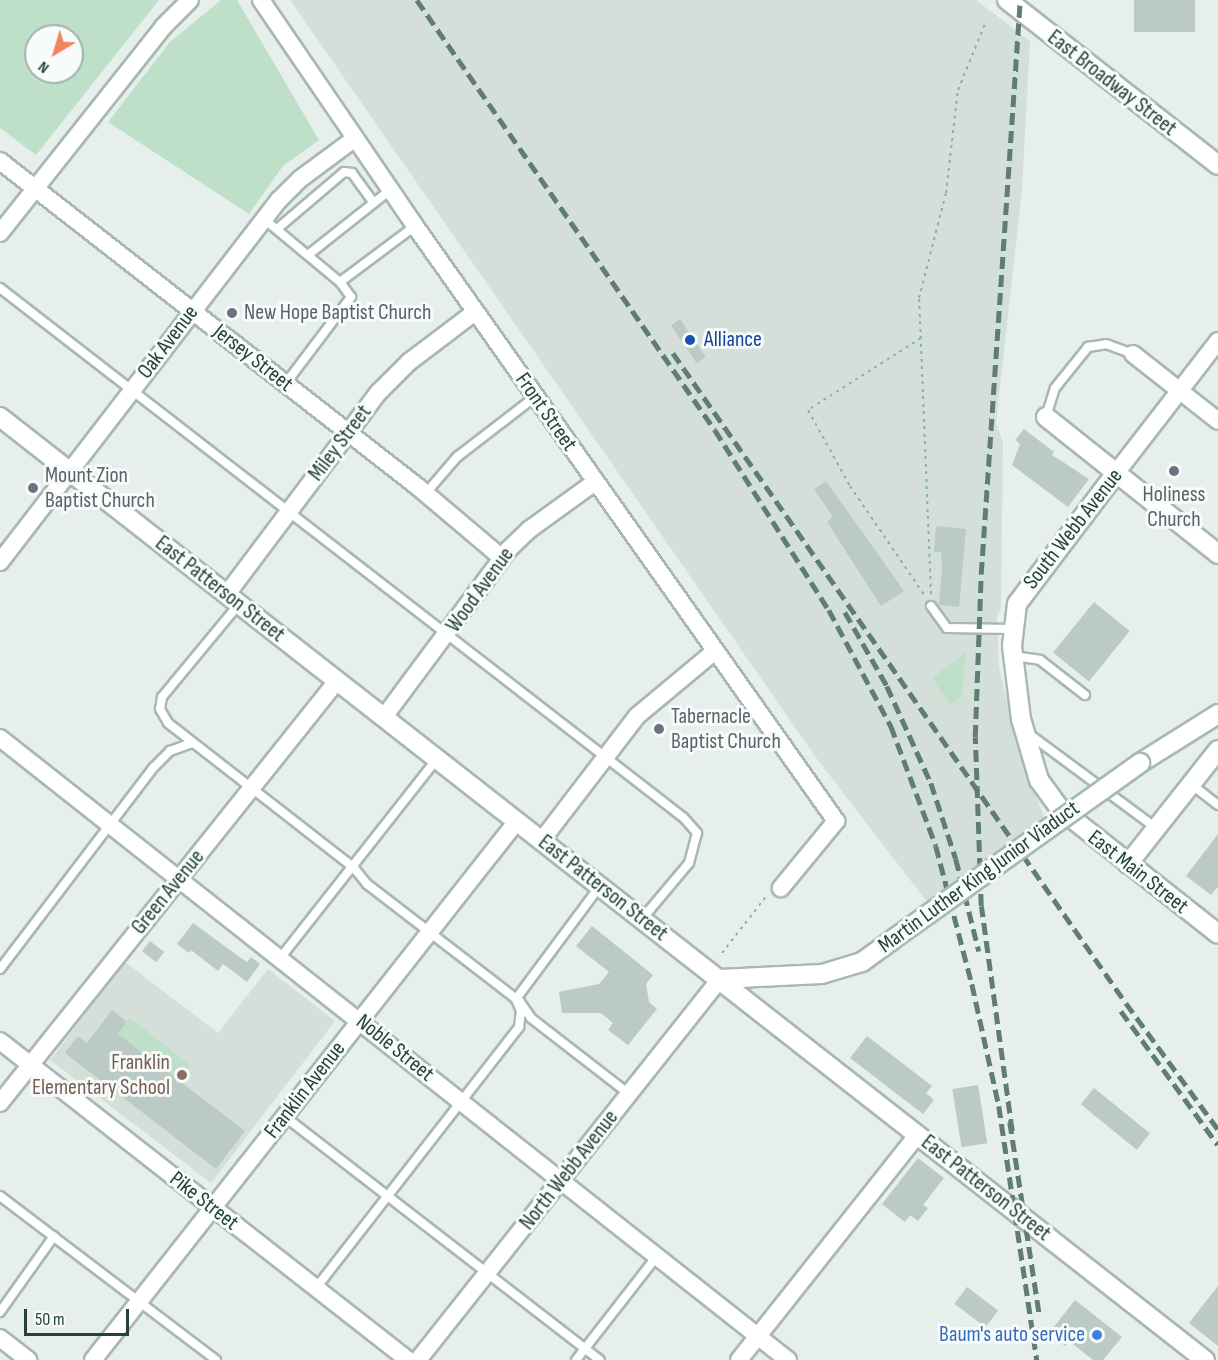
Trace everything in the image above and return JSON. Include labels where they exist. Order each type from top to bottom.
[{"type":"street","points":[[0,233],[163,27],[190,0]]},
{"type":"street","name":"Front Street","points":[[261,0],[354,139],[475,312],[836,821],[781,888]]},
{"type":"street","name":"East Broadway Street","points":[[1007,0],[1218,165]]},
{"type":"street","name":"Oak Avenue","points":[[0,562],[192,310],[271,224],[300,179],[354,139]]},
{"type":"street","name":"Jersey Street","points":[[0,161],[348,431],[502,558]]},
{"type":"street","name":"Miley Street","points":[[233,599],[287,513],[348,431],[393,377],[475,312]]},
{"type":"street","name":"South Webb Avenue","points":[[1039,780],[1024,730],[1013,656],[1013,629],[1017,604],[1028,586],[1218,341]]},
{"type":"street","points":[[1133,354],[1218,421]]},
{"type":"street","name":"East Patterson Street","points":[[0,417],[1205,1360]]},
{"type":"street","points":[[1047,417],[1218,554]]},
{"type":"street","name":"Wood Avenue","points":[[384,717],[502,558],[530,529],[596,482]]},
{"type":"street","points":[[542,840],[653,698],[715,651]]},
{"type":"street","name":"Green Avenue","points":[[0,1103],[336,681]]},
{"type":"street","name":"Martin Luther King Junior Viaduct","points":[[720,979],[822,974],[862,962],[1140,763],[1218,714]]},
{"type":"street","name":"Noble Street","points":[[0,738],[788,1360]]},
{"type":"street","points":[[1128,864],[1218,750]]},
{"type":"street","name":"East Main Street","points":[[1039,780],[1060,809],[1218,934]]},
{"type":"street","name":"Franklin Avenue","points":[[93,1360],[517,821]]},
{"type":"street","name":"North Webb Avenue","points":[[418,1360],[720,979]]},
{"type":"street","name":"Pike Street","points":[[0,1041],[408,1360]]},
{"type":"street","points":[[739,1360],[918,1134]]},
{"type":"street","points":[[0,1338],[28,1360]]},
{"type":"lane","points":[[286,383],[351,297],[340,282],[271,224],[344,172],[352,173],[374,203]]},
{"type":"lane","points":[[308,255],[390,190]]},
{"type":"lane","points":[[340,282],[415,226]]},
{"type":"lane","points":[[0,288],[604,759],[684,818],[697,833],[689,862],[642,919]]},
{"type":"lane","points":[[1047,417],[1055,388],[1088,347],[1106,344],[1133,354]]},
{"type":"lane","points":[[426,493],[457,457],[535,397]]},
{"type":"lane","points":[[233,599],[162,697],[160,709],[168,723],[354,868],[367,884],[516,999],[531,1018],[629,1094]]},
{"type":"lane","points":[[931,606],[947,628],[1013,629]]},
{"type":"lane","points":[[1013,656],[1040,660],[1085,695]]},
{"type":"lane","points":[[1024,730],[1156,828]]},
{"type":"lane","points":[[0,969],[112,826],[154,767],[170,751],[192,743]]},
{"type":"lane","points":[[280,957],[354,868],[438,759]]},
{"type":"lane","points":[[1191,784],[1218,805]]},
{"type":"lane","points":[[516,999],[600,886]]},
{"type":"lane","points":[[316,1288],[519,1027],[521,1011],[516,999]]},
{"type":"lane","points":[[284,1116],[600,1360]]},
{"type":"lane","points":[[0,1196],[216,1360]]},
{"type":"lane","points":[[0,1312],[54,1236]]},
{"type":"lane","points":[[576,1360],[657,1256]]},
{"type":"path","points":[[931,606],[920,298],[946,193],[958,90],[985,24]]},
{"type":"path","points":[[921,338],[808,410],[850,486],[931,606]]},
{"type":"path","points":[[722,953],[776,885],[781,888]]},
{"type":"shaded area","points":[[290,0],[976,0],[1030,41],[1022,190],[996,423],[1003,442],[1001,608],[997,616],[999,667],[1021,758],[1044,817],[927,902],[817,759]],"holes":[[[966,653],[962,697],[950,704],[932,678]]]},
{"type":"shaded area","name":"Franklin Elementary School","points":[[125,962],[218,1033],[268,969],[335,1021],[211,1183],[50,1060]]},
{"type":"green space","points":[[0,0],[159,0],[36,155],[0,128]]},
{"type":"green space","points":[[221,0],[237,0],[319,140],[283,166],[249,214],[108,122],[170,42]]},
{"type":"green space","points":[[966,652],[962,697],[950,705],[932,678]]},
{"type":"green space","points":[[130,1018],[191,1065],[178,1081],[118,1034]]},
{"type":"building","points":[[1134,0],[1195,0],[1195,32],[1134,32]]},
{"type":"building","points":[[680,319],[706,357],[697,363],[671,325]]},
{"type":"building","points":[[1024,429],[1054,452],[1052,455],[1089,479],[1068,507],[1012,465],[1020,444],[1015,440]]},
{"type":"building","points":[[826,481],[904,591],[881,606],[827,522],[833,517],[814,489]]},
{"type":"building","points":[[936,526],[966,529],[959,607],[939,605],[942,568],[941,552],[934,552]]},
{"type":"building","points":[[1094,602],[1130,631],[1089,681],[1053,653]]},
{"type":"building","points":[[1218,834],[1218,887],[1211,895],[1186,876]]},
{"type":"building","points":[[193,923],[247,962],[251,957],[260,964],[247,982],[223,964],[218,971],[191,950],[189,953],[177,944]]},
{"type":"building","points":[[592,926],[653,975],[646,984],[649,1002],[657,1009],[628,1045],[608,1030],[613,1023],[601,1013],[562,1013],[559,992],[599,984],[609,972],[576,946]]},
{"type":"building","points":[[150,941],[164,952],[156,962],[142,951]]},
{"type":"building","points":[[112,1010],[127,1022],[118,1034],[245,1131],[216,1169],[65,1053],[78,1036],[87,1043]]},
{"type":"building","points":[[867,1036],[932,1086],[926,1093],[934,1100],[923,1114],[850,1058]]},
{"type":"building","points":[[978,1085],[987,1143],[962,1147],[952,1089]]},
{"type":"building","points":[[1094,1088],[1150,1133],[1137,1150],[1081,1104]]},
{"type":"building","points":[[918,1158],[944,1178],[923,1205],[928,1208],[918,1221],[910,1215],[905,1222],[882,1204]]},
{"type":"building","points":[[1218,1286],[1218,1346],[1189,1323]]},
{"type":"building","points":[[967,1287],[998,1310],[986,1327],[954,1304]]},
{"type":"building","points":[[1075,1300],[1122,1337],[1103,1360],[1093,1360],[1069,1341],[1065,1346],[1054,1337],[1056,1333],[1053,1328]]},
{"type":"railway","points":[[417,0],[715,430],[829,610],[891,726],[936,846],[972,984],[999,1106],[1037,1360]]},
{"type":"railway","points":[[1012,1131],[981,906],[975,737],[981,574],[1020,0]]},
{"type":"railway","points":[[673,353],[1126,1003],[1218,1129]]},
{"type":"railway","points":[[845,612],[887,686],[931,783],[956,859],[979,951]]},
{"type":"railway","points":[[1121,1011],[1218,1145]]},
{"type":"railway","points":[[1010,1122],[1039,1312]]},
{"type":"place","name":"New Hope Baptist Church","points":[[232,313]]},
{"type":"place","name":"Alliance","points":[[690,340]]},
{"type":"place","name":"Holiness Church","points":[[1174,471]]},
{"type":"place","name":"Mount Zion Baptist Church","points":[[33,488]]},
{"type":"place","name":"Tabernacle Baptist Church","points":[[659,729]]},
{"type":"place","name":"Franklin Elementary School","points":[[182,1075]]},
{"type":"place","name":"Baum's auto service","points":[[1097,1335]]}]
